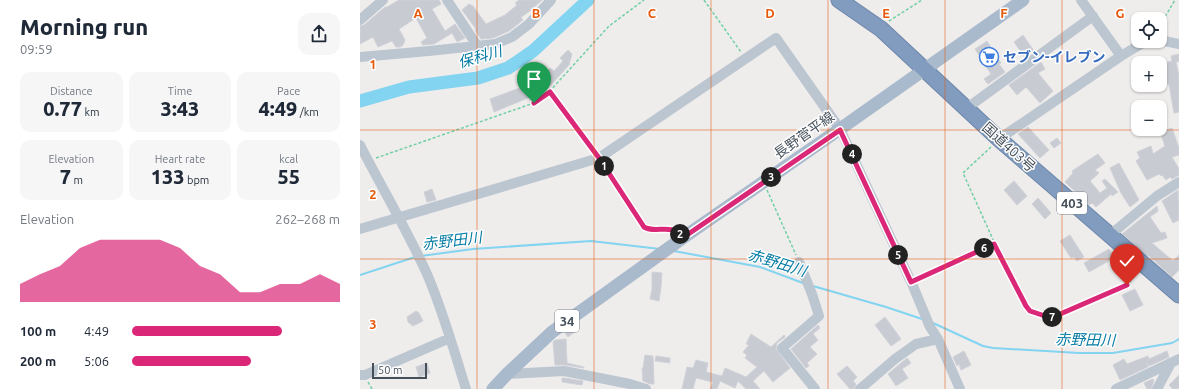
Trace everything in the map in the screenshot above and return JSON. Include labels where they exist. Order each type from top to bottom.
[{"type":"highway","name":"国道403号","points":[[839,0],[881,29],[967,108],[999,140],[1179,296]]},
{"type":"main road","name":"長野菅平線","points":[[493,389],[552,332],[649,262],[840,130],[1023,0]]},
{"type":"street","points":[[360,20],[383,0]]},
{"type":"street","points":[[447,0],[478,47]]},
{"type":"street","points":[[360,57],[478,47],[495,44],[512,37],[529,24],[551,0]]},
{"type":"street","points":[[1081,0],[1121,56]]},
{"type":"street","points":[[967,108],[1093,16]]},
{"type":"street","points":[[360,229],[599,158],[776,38],[840,130],[960,389]]},
{"type":"street","points":[[1167,41],[1179,44]]},
{"type":"street","points":[[999,140],[1020,124],[1134,48]]},
{"type":"street","points":[[360,145],[399,217],[427,275],[450,338],[466,389]]},
{"type":"street","points":[[1110,236],[1157,196],[1179,182]]},
{"type":"street","points":[[799,262],[819,316],[782,348],[815,389]]},
{"type":"street","points":[[360,375],[364,375],[450,338]]},
{"type":"street","points":[[860,389],[895,359],[916,344],[938,339]]},
{"type":"street","points":[[1116,389],[1175,361]]},
{"type":"street","points":[[1158,389],[1175,361]]},
{"type":"street","points":[[507,374],[564,372],[630,384],[646,389]]},
{"type":"path","points":[[368,161],[534,103],[550,92],[609,26],[644,0]]},
{"type":"path","points":[[704,0],[746,58]]},
{"type":"path","points":[[888,22],[918,1],[922,0]]},
{"type":"path","points":[[1167,13],[1175,0]]},
{"type":"path","points":[[550,92],[599,158],[644,227],[648,230],[668,229],[676,231],[682,239]]},
{"type":"path","points":[[999,140],[963,173],[994,244],[1030,311],[1051,318],[1127,285],[1138,272]]},
{"type":"path","points":[[764,182],[799,262]]},
{"type":"path","points":[[912,284],[994,244]]},
{"type":"building","points":[[399,0],[439,0],[441,4],[432,9],[445,31],[455,24],[465,38],[457,42],[452,33],[434,44],[423,45],[421,42],[427,38],[416,18],[399,29],[405,40],[403,45],[400,47],[396,47],[392,41],[378,47],[373,37],[360,44],[360,26],[364,25],[385,7]]},
{"type":"building","points":[[519,0],[542,0],[521,17],[523,20],[509,31],[493,38],[481,39],[475,30],[476,29],[462,10],[469,4],[473,6],[486,24],[505,15],[517,5],[515,3]]},
{"type":"building","points":[[1023,35],[1034,51],[1025,58],[1014,42]]},
{"type":"building","name":"セブン-イレブン","points":[[987,41],[1005,72],[988,84],[984,79],[991,74],[975,49]]},
{"type":"building","points":[[568,50],[572,54],[569,65],[550,86],[545,82],[529,94],[530,97],[494,112],[490,99],[525,86],[532,81],[535,85],[550,68],[554,71],[563,61],[560,58]]},
{"type":"building","points":[[1179,54],[1179,61],[1176,62],[1179,76],[1179,112],[1174,113],[1169,84],[1167,84],[1167,62],[1172,61],[1171,56]]},
{"type":"building","points":[[1041,62],[1045,69],[1038,73],[1053,91],[1040,103],[1026,87],[1017,95],[1009,85]]},
{"type":"building","points":[[1028,127],[1049,150],[1040,158],[1018,134]]},
{"type":"building","points":[[1172,128],[1179,148],[1179,155],[1172,157],[1179,169],[1179,175],[1172,179],[1170,177],[1166,180],[1159,174],[1147,180],[1136,161],[1140,158],[1137,152],[1151,146],[1153,154],[1165,146],[1161,136],[1167,136],[1167,130]]},
{"type":"building","points":[[1057,138],[1061,143],[1054,148],[1050,143]]},
{"type":"building","points":[[1098,154],[1105,163],[1095,170],[1099,173],[1090,181],[1100,193],[1107,188],[1102,181],[1105,179],[1118,192],[1112,196],[1111,194],[1096,207],[1092,203],[1089,205],[1065,182],[1073,173],[1072,171]]},
{"type":"building","points":[[1119,163],[1139,200],[1130,207],[1121,193],[1110,168]]},
{"type":"building","points":[[1014,181],[1027,196],[1017,205],[1004,190]]},
{"type":"building","points":[[432,189],[436,200],[427,202],[424,192]]},
{"type":"building","points":[[1178,190],[1179,220],[1173,223],[1162,201]]},
{"type":"building","points":[[1038,198],[1051,213],[1045,219],[1032,204]]},
{"type":"building","points":[[1157,206],[1158,211],[1150,217],[1161,233],[1165,232],[1167,238],[1152,243],[1173,261],[1179,255],[1179,270],[1172,277],[1122,234]]},
{"type":"building","points":[[1070,235],[1084,257],[1077,261],[1074,257],[1071,258],[1060,241]]},
{"type":"building","points":[[1109,249],[1114,258],[1089,272],[1084,263]]},
{"type":"building","points":[[652,272],[662,273],[659,301],[650,299],[652,289]]},
{"type":"building","points":[[1135,289],[1143,305],[1130,311],[1122,295]]},
{"type":"building","points":[[416,311],[419,313],[423,321],[413,326],[408,322],[407,317]]},
{"type":"building","points":[[885,317],[901,339],[891,346],[875,325]]},
{"type":"building","points":[[818,325],[820,328],[813,334],[818,340],[810,347],[817,354],[807,363],[809,366],[806,368],[791,349]]},
{"type":"building","points":[[574,326],[577,330],[568,337],[565,333]]},
{"type":"building","points":[[751,334],[771,347],[784,335],[785,337],[777,343],[776,349],[790,368],[773,382],[764,371],[753,381],[760,389],[746,389],[738,381],[735,388],[720,381],[717,389],[710,389],[713,382],[696,378],[693,389],[682,389],[687,367],[693,368],[696,360],[708,363],[706,372],[722,376],[725,368],[746,377],[757,367],[745,358],[747,355],[743,352],[749,345],[746,344]]},
{"type":"building","points":[[566,339],[567,363],[584,368],[555,365],[553,342],[555,340]]},
{"type":"building","points":[[964,351],[971,365],[961,370],[959,364],[957,366],[953,357]]},
{"type":"building","points":[[1167,351],[1169,357],[1149,366],[1146,362],[1148,367],[1120,380],[1113,365],[1124,359],[1127,364],[1148,356],[1149,359]]},
{"type":"building","points":[[645,355],[653,356],[654,384],[643,381],[642,368]]},
{"type":"building","points":[[656,356],[670,358],[670,363],[655,361]]},
{"type":"building","points":[[907,358],[911,363],[902,369],[908,378],[896,386],[888,374]]},
{"type":"building","points":[[427,363],[430,373],[419,377],[416,367]]},
{"type":"building","points":[[847,366],[857,377],[853,381],[856,384],[854,389],[850,389],[837,374]]},
{"type":"building","points":[[1179,375],[1179,389],[1173,389],[1169,385]]},
{"type":"building","points":[[562,378],[583,381],[582,385],[562,382]]},
{"type":"building","points":[[1153,379],[1154,381],[1151,389],[1147,389],[1144,383]]},
{"type":"waterway","name":"保科川","points":[[360,101],[409,87],[478,78],[508,68],[533,51],[588,0]]},
{"type":"waterway","name":"赤野田川","points":[[421,256],[473,249],[591,241],[660,249]]},
{"type":"waterway","name":"赤野田川","points":[[674,251],[760,267],[803,283]]},
{"type":"waterway","name":"赤野田川","points":[[360,275],[415,257]]},
{"type":"waterway","name":"赤野田川","points":[[813,286],[922,319]]},
{"type":"waterway","name":"赤野田川","points":[[933,323],[983,346],[993,348],[1079,353],[1113,353],[1172,343],[1179,339]]},
{"type":"place","name":"セブン-イレブン","points":[[989,57]]},
{"type":"route","points":[[534,103],[550,92],[599,158],[644,227],[648,230],[668,229],[676,231],[684,237],[840,130],[911,282],[994,244],[1026,306],[1030,311],[1051,318],[1127,285]]}]
